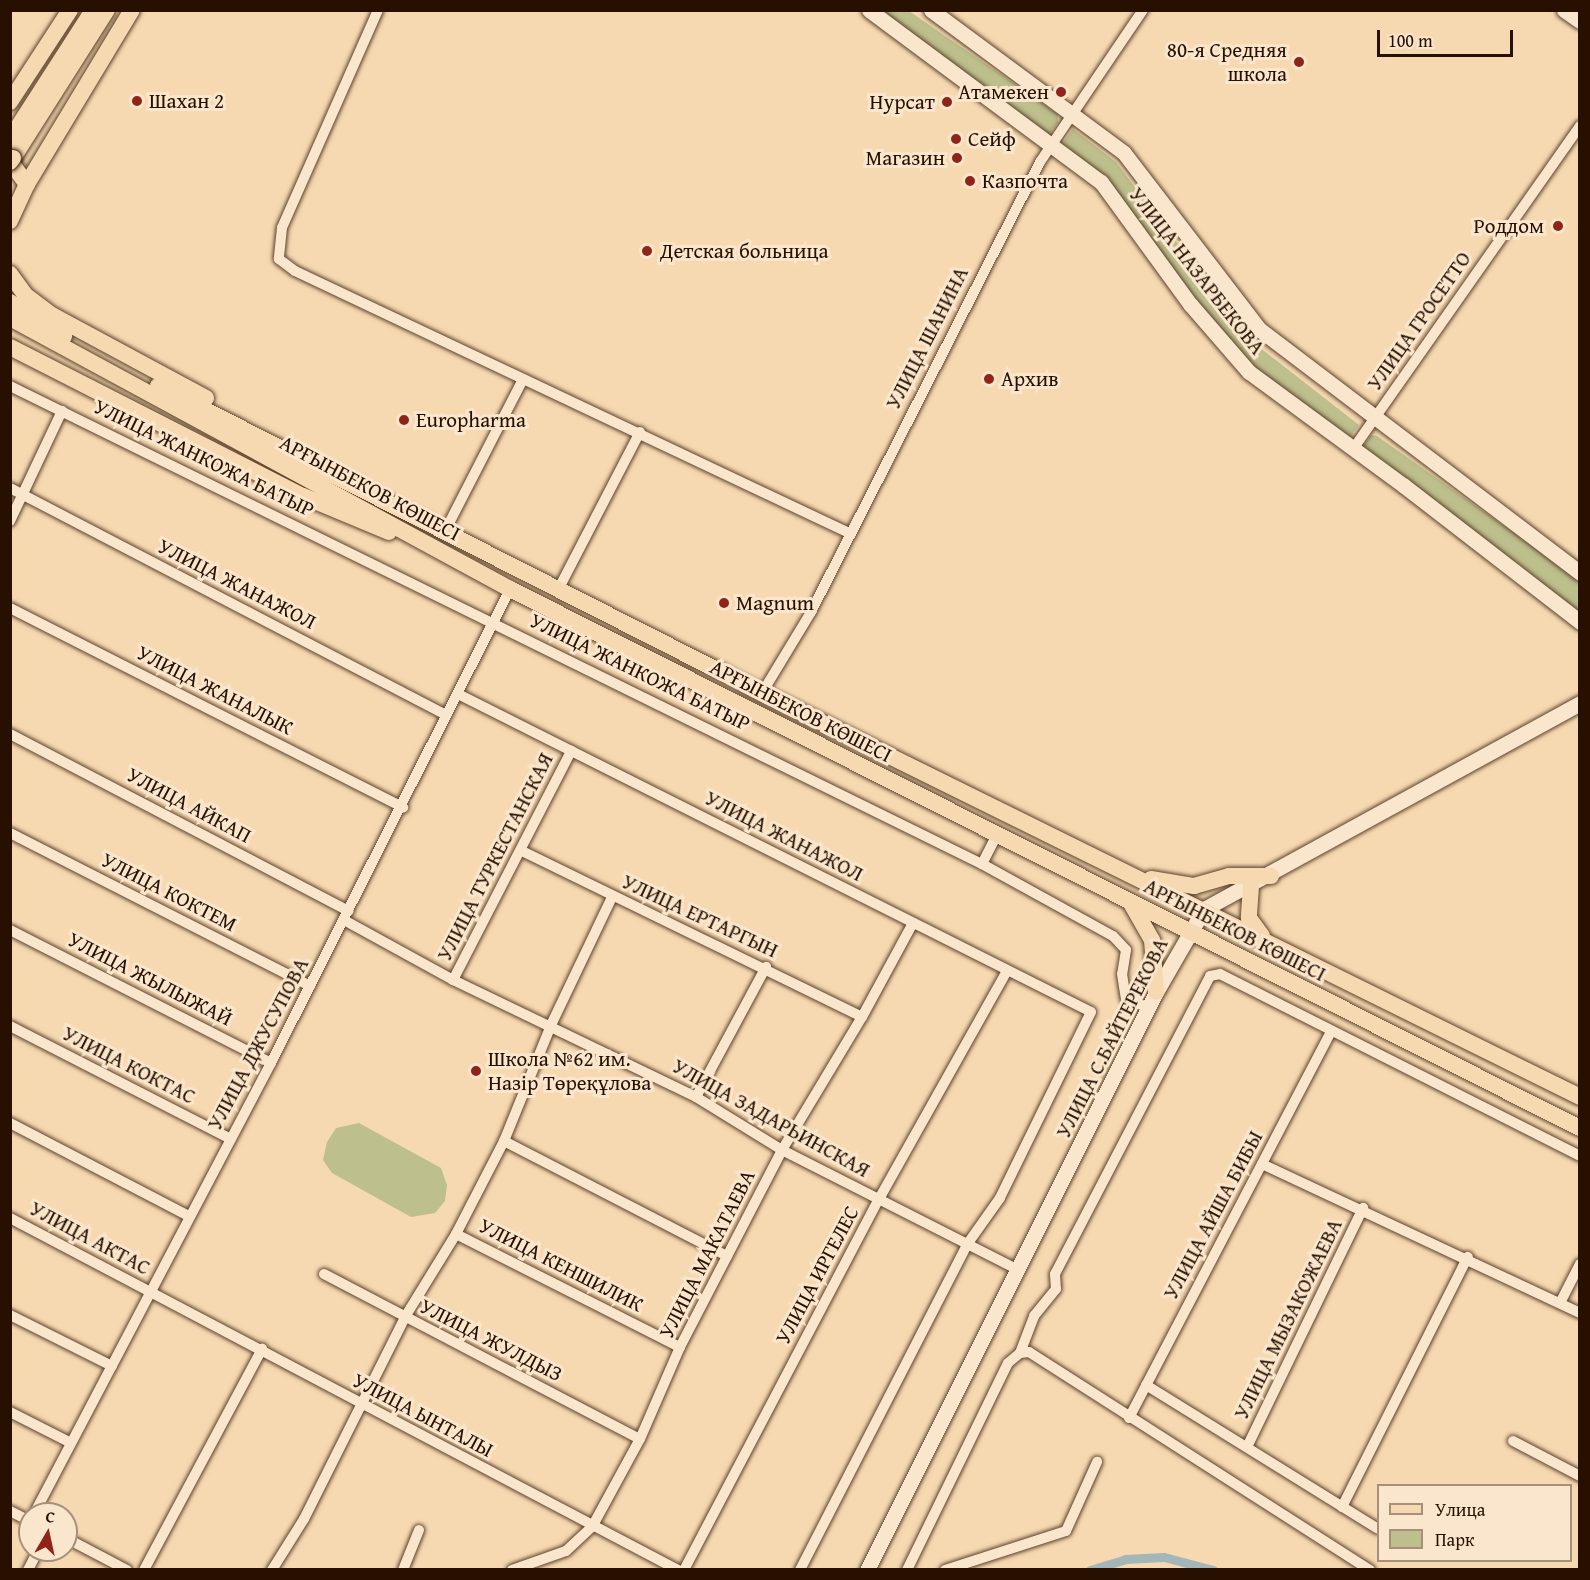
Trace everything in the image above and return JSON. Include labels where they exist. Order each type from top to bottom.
[{"type":"main road","points":[[10,102],[70,10]]},
{"type":"main road","points":[[10,139],[93,10]]},
{"type":"main road","points":[[27,184],[11,160],[107,10]]},
{"type":"main road","points":[[10,221],[27,184],[132,10]]},
{"type":"main road","points":[[10,274],[25,295],[52,315],[350,473],[420,520]]},
{"type":"main road","name":"АРҒЫНБЕКОВ КӨШЕСІ","points":[[10,302],[87,350],[444,533],[762,693],[1204,909],[1580,1097]]},
{"type":"main road","name":"АРҒЫНБЕКОВ КӨШЕСІ","points":[[10,318],[510,589],[996,836],[1580,1128]]},
{"type":"main road","points":[[10,347],[303,496],[371,528],[415,539]]},
{"type":"main road","points":[[1143,880],[1194,886],[1229,876],[1271,876]]},
{"type":"main road","points":[[1251,886],[1249,918],[1267,941]]},
{"type":"main road","points":[[1132,904],[1152,940],[1156,992]]},
{"type":"street","points":[[378,10],[282,228],[279,259],[295,271],[640,432],[849,533]]},
{"type":"street","name":"УЛИЦА НАЗАРБЕКОВА","points":[[869,10],[1101,182],[1230,354],[1580,622]]},
{"type":"street","name":"УЛИЦА НАЗАРБЕКОВА","points":[[931,10],[1072,112],[1124,153],[1259,329],[1580,573]]},
{"type":"street","name":"УЛИЦА ШАНИНА","points":[[762,693],[811,612],[849,533],[1052,145],[1072,112],[1143,10]]},
{"type":"street","points":[[1564,10],[1580,21]]},
{"type":"street","name":"УЛИЦА ГРОСЕТТО","points":[[1353,449],[1580,126]]},
{"type":"street","points":[[444,533],[523,379]]},
{"type":"street","name":"УЛИЦА ЖАНКОЖА БАТЫР","points":[[10,386],[493,621],[982,864],[1113,936],[1126,950],[1122,974],[1126,999],[1149,1008]]},
{"type":"street","points":[[10,521],[24,496],[62,411]]},
{"type":"street","points":[[558,590],[640,432]]},
{"type":"street","name":"УЛИЦА ЖАНАЖОЛ","points":[[10,488],[446,715]]},
{"type":"street","name":"УЛИЦА ДЖУСУПОВА","points":[[40,1502],[152,1292],[189,1216],[403,807],[446,715],[460,695],[510,589]]},
{"type":"street","name":"УЛИЦА ЖАНАЛЫК","points":[[10,608],[403,807]]},
{"type":"street","name":"УЛИЦА ЖАНАЖОЛ","points":[[460,695],[1091,1012],[1000,1198],[968,1243]]},
{"type":"street","points":[[1204,909],[1271,876],[1468,761],[1580,704]]},
{"type":"street","name":"УЛИЦА АЙКАП","points":[[10,734],[347,915]]},
{"type":"street","name":"УЛИЦА ТУРКЕСТАНСКАЯ","points":[[453,980],[522,851],[571,751]]},
{"type":"street","name":"УЛИЦА КОКТЕМ","points":[[10,832],[310,986]]},
{"type":"street","points":[[982,864],[996,836]]},
{"type":"street","name":"УЛИЦА ЕРТАРГЫН","points":[[522,851],[612,897],[766,967],[862,1017]]},
{"type":"street","points":[[272,1569],[304,1519],[405,1317],[456,1234],[504,1141],[551,1025],[612,897]]},
{"type":"street","name":"УЛИЦА С.БАЙТЕРЕКОВА","points":[[867,1569],[1156,992],[1204,909]]},
{"type":"street","name":"УЛИЦА ЗАДАРЬИНСКАЯ","points":[[347,915],[453,980],[551,1025],[696,1097],[782,1150],[1018,1270]]},
{"type":"street","name":"УЛИЦА МАКАТАЕВА","points":[[512,1569],[566,1551],[592,1527],[640,1439],[680,1347],[782,1150],[862,1017],[913,923]]},
{"type":"street","name":"УЛИЦА ЖЫЛЫЖАЙ","points":[[10,930],[271,1063]]},
{"type":"street","points":[[696,1097],[766,967]]},
{"type":"street","name":"УЛИЦА ИРГЕЛЕС","points":[[684,1569],[879,1199],[1007,971]]},
{"type":"street","points":[[907,1569],[1008,1363],[1020,1353],[1034,1316],[1056,1289],[1055,1274],[1210,976],[1220,974],[1580,1156]]},
{"type":"street","name":"УЛИЦА КОКТАС","points":[[10,1026],[231,1139]]},
{"type":"street","name":"УЛИЦА АЙША БИБЫ","points":[[1129,1418],[1331,1031]]},
{"type":"street","points":[[10,1123],[189,1216]]},
{"type":"street","points":[[504,1141],[727,1256]]},
{"type":"street","points":[[1262,1164],[1363,1208],[1580,1312]]},
{"type":"street","name":"УЛИЦА МЫЗАКОЖАЕВА","points":[[1247,1448],[1363,1208]]},
{"type":"street","name":"УЛИЦА АКТАС","points":[[10,1218],[152,1292]]},
{"type":"street","name":"УЛИЦА КЕНШИЛИК","points":[[456,1234],[680,1347]]},
{"type":"street","points":[[800,1569],[968,1243]]},
{"type":"street","points":[[1342,1507],[1468,1257]]},
{"type":"street","points":[[1560,1303],[1580,1264]]},
{"type":"street","name":"УЛИЦА ЖУЛДЫЗ","points":[[324,1274],[640,1439]]},
{"type":"street","name":"УЛИЦА ЫНТАЛЫ","points":[[152,1292],[362,1406],[592,1527],[678,1569]]},
{"type":"street","points":[[10,1315],[112,1366]]},
{"type":"street","points":[[144,1569],[262,1350]]},
{"type":"street","points":[[1020,1353],[1040,1356],[1129,1418],[1370,1569]]},
{"type":"street","points":[[1146,1385],[1377,1528]]},
{"type":"street","points":[[10,1413],[71,1443]]},
{"type":"street","points":[[1513,1441],[1580,1476]]},
{"type":"street","points":[[945,1569],[1066,1532],[1097,1462]]},
{"type":"street","points":[[403,1569],[419,1530]]},
{"type":"street","points":[[78,1544],[127,1569]]},
{"type":"green space","points":[[861,11],[909,11],[1058,114],[1058,122],[1047,137],[1040,139]]},
{"type":"green space","points":[[1073,129],[1116,162],[1250,340],[1359,425],[1347,442],[1229,358],[1104,184],[1058,150]]},
{"type":"green space","points":[[1371,435],[1377,436],[1579,579],[1579,614],[1363,447]]},
{"type":"green space","points":[[359,1123],[441,1168],[447,1185],[445,1201],[435,1213],[411,1217],[332,1173],[323,1160],[327,1142],[336,1128]]},
{"type":"waterway","points":[[1090,1570],[1125,1559],[1164,1557],[1213,1570]]},
{"type":"place","name":"80-я Средняя школа","points":[[1299,62]]},
{"type":"place","name":"Атамекен","points":[[1061,92]]},
{"type":"place","name":"Шахан 2","points":[[137,101]]},
{"type":"place","name":"Нурсат","points":[[947,102]]},
{"type":"place","name":"Сейф","points":[[956,139]]},
{"type":"place","name":"Магазин","points":[[957,158]]},
{"type":"place","name":"Казпочта","points":[[970,181]]},
{"type":"place","name":"Роддом","points":[[1558,226]]},
{"type":"place","name":"Детская больница","points":[[647,251]]},
{"type":"place","name":"Архив","points":[[989,379]]},
{"type":"place","name":"Europharma","points":[[404,420]]},
{"type":"place","name":"Magnum","points":[[724,603]]},
{"type":"place","name":"Школа №62 им. Назір Төреқұлова","points":[[476,1071]]}]
